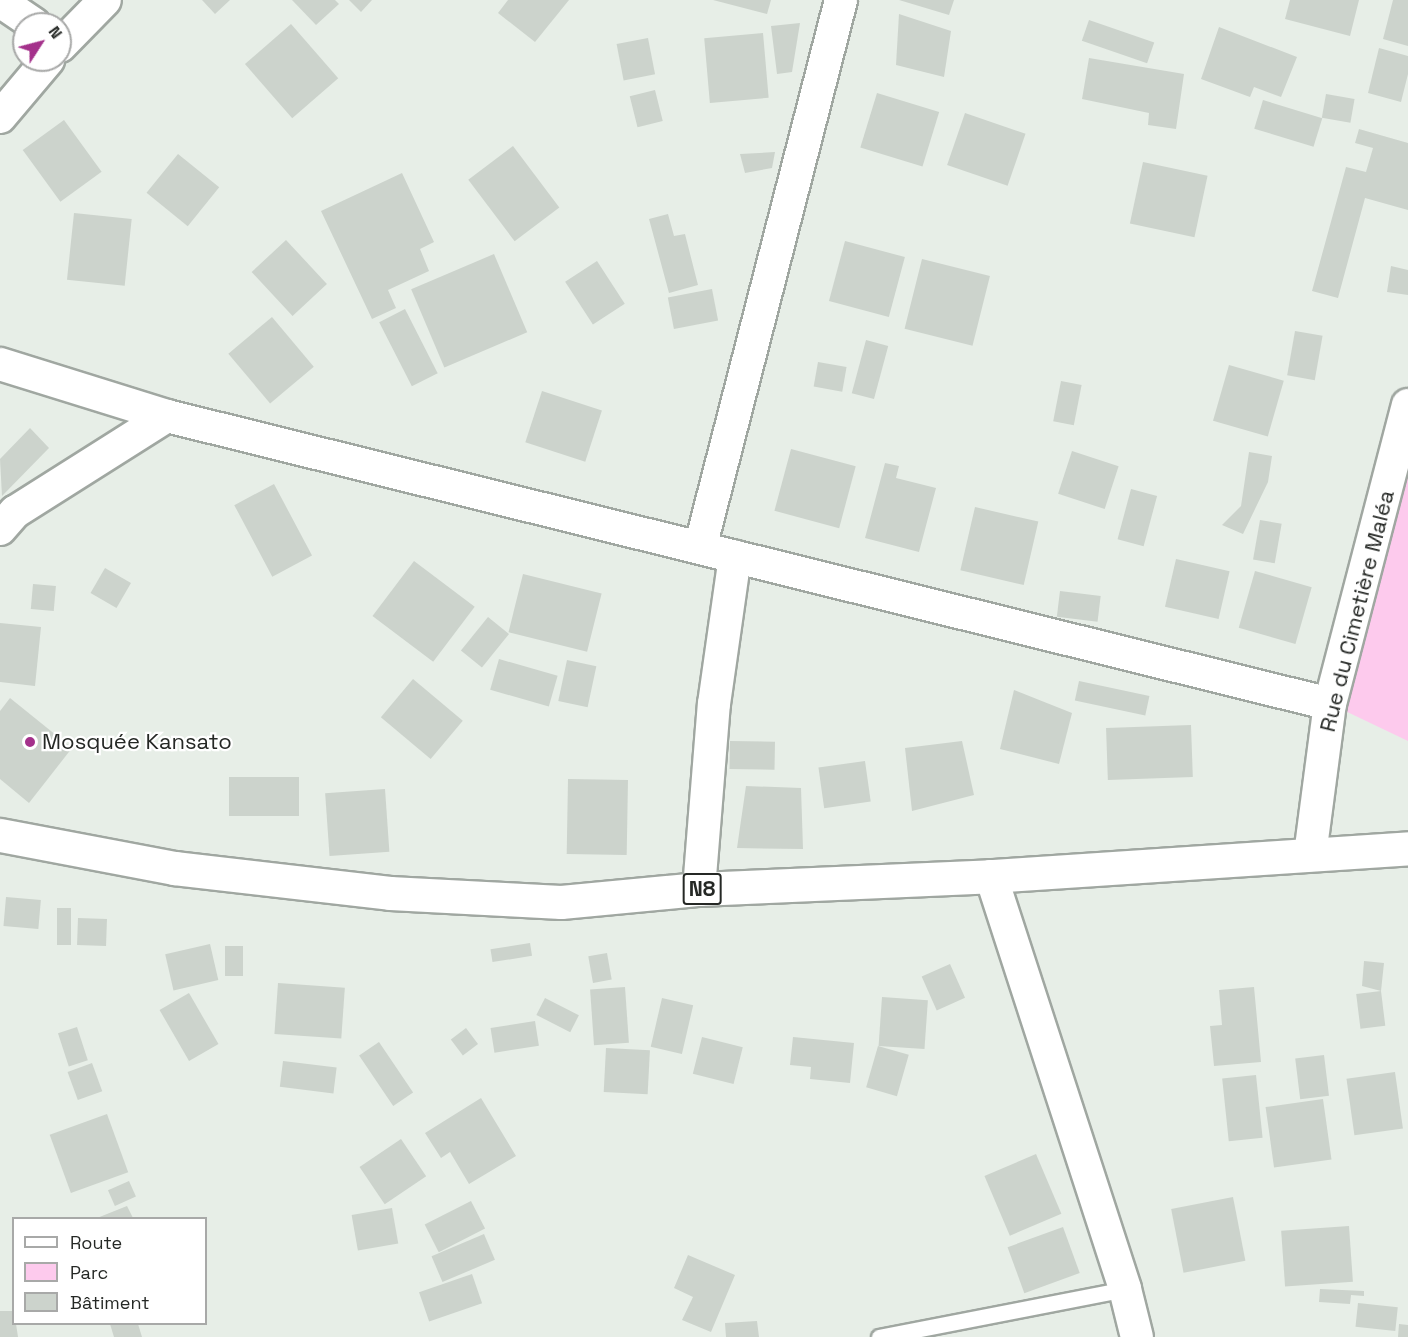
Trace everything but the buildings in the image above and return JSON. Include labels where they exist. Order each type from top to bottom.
[{"type":"main road","name":"N8","points":[[0,835],[174,868],[390,893],[561,902],[699,889],[991,876],[1408,848]]},
{"type":"street","points":[[72,34],[105,0]]},
{"type":"street","points":[[700,548],[841,0]]},
{"type":"street","points":[[0,1],[16,12]]},
{"type":"street","points":[[0,117],[38,72]]},
{"type":"street","points":[[0,364],[167,416],[1330,704]]},
{"type":"street","name":"Rue du Cimetière Maléa","points":[[1310,855],[1330,704],[1408,405]]},
{"type":"street","points":[[0,529],[15,512],[167,416]]},
{"type":"street","points":[[699,889],[714,704],[735,556]]},
{"type":"street","points":[[991,876],[1125,1289],[1137,1337]]},
{"type":"lane","points":[[879,1337],[1125,1289]]},
{"type":"green space","points":[[1408,450],[1408,741],[1341,709]]},
{"type":"place","name":"Mosquée Kansato","points":[[30,742]]}]
